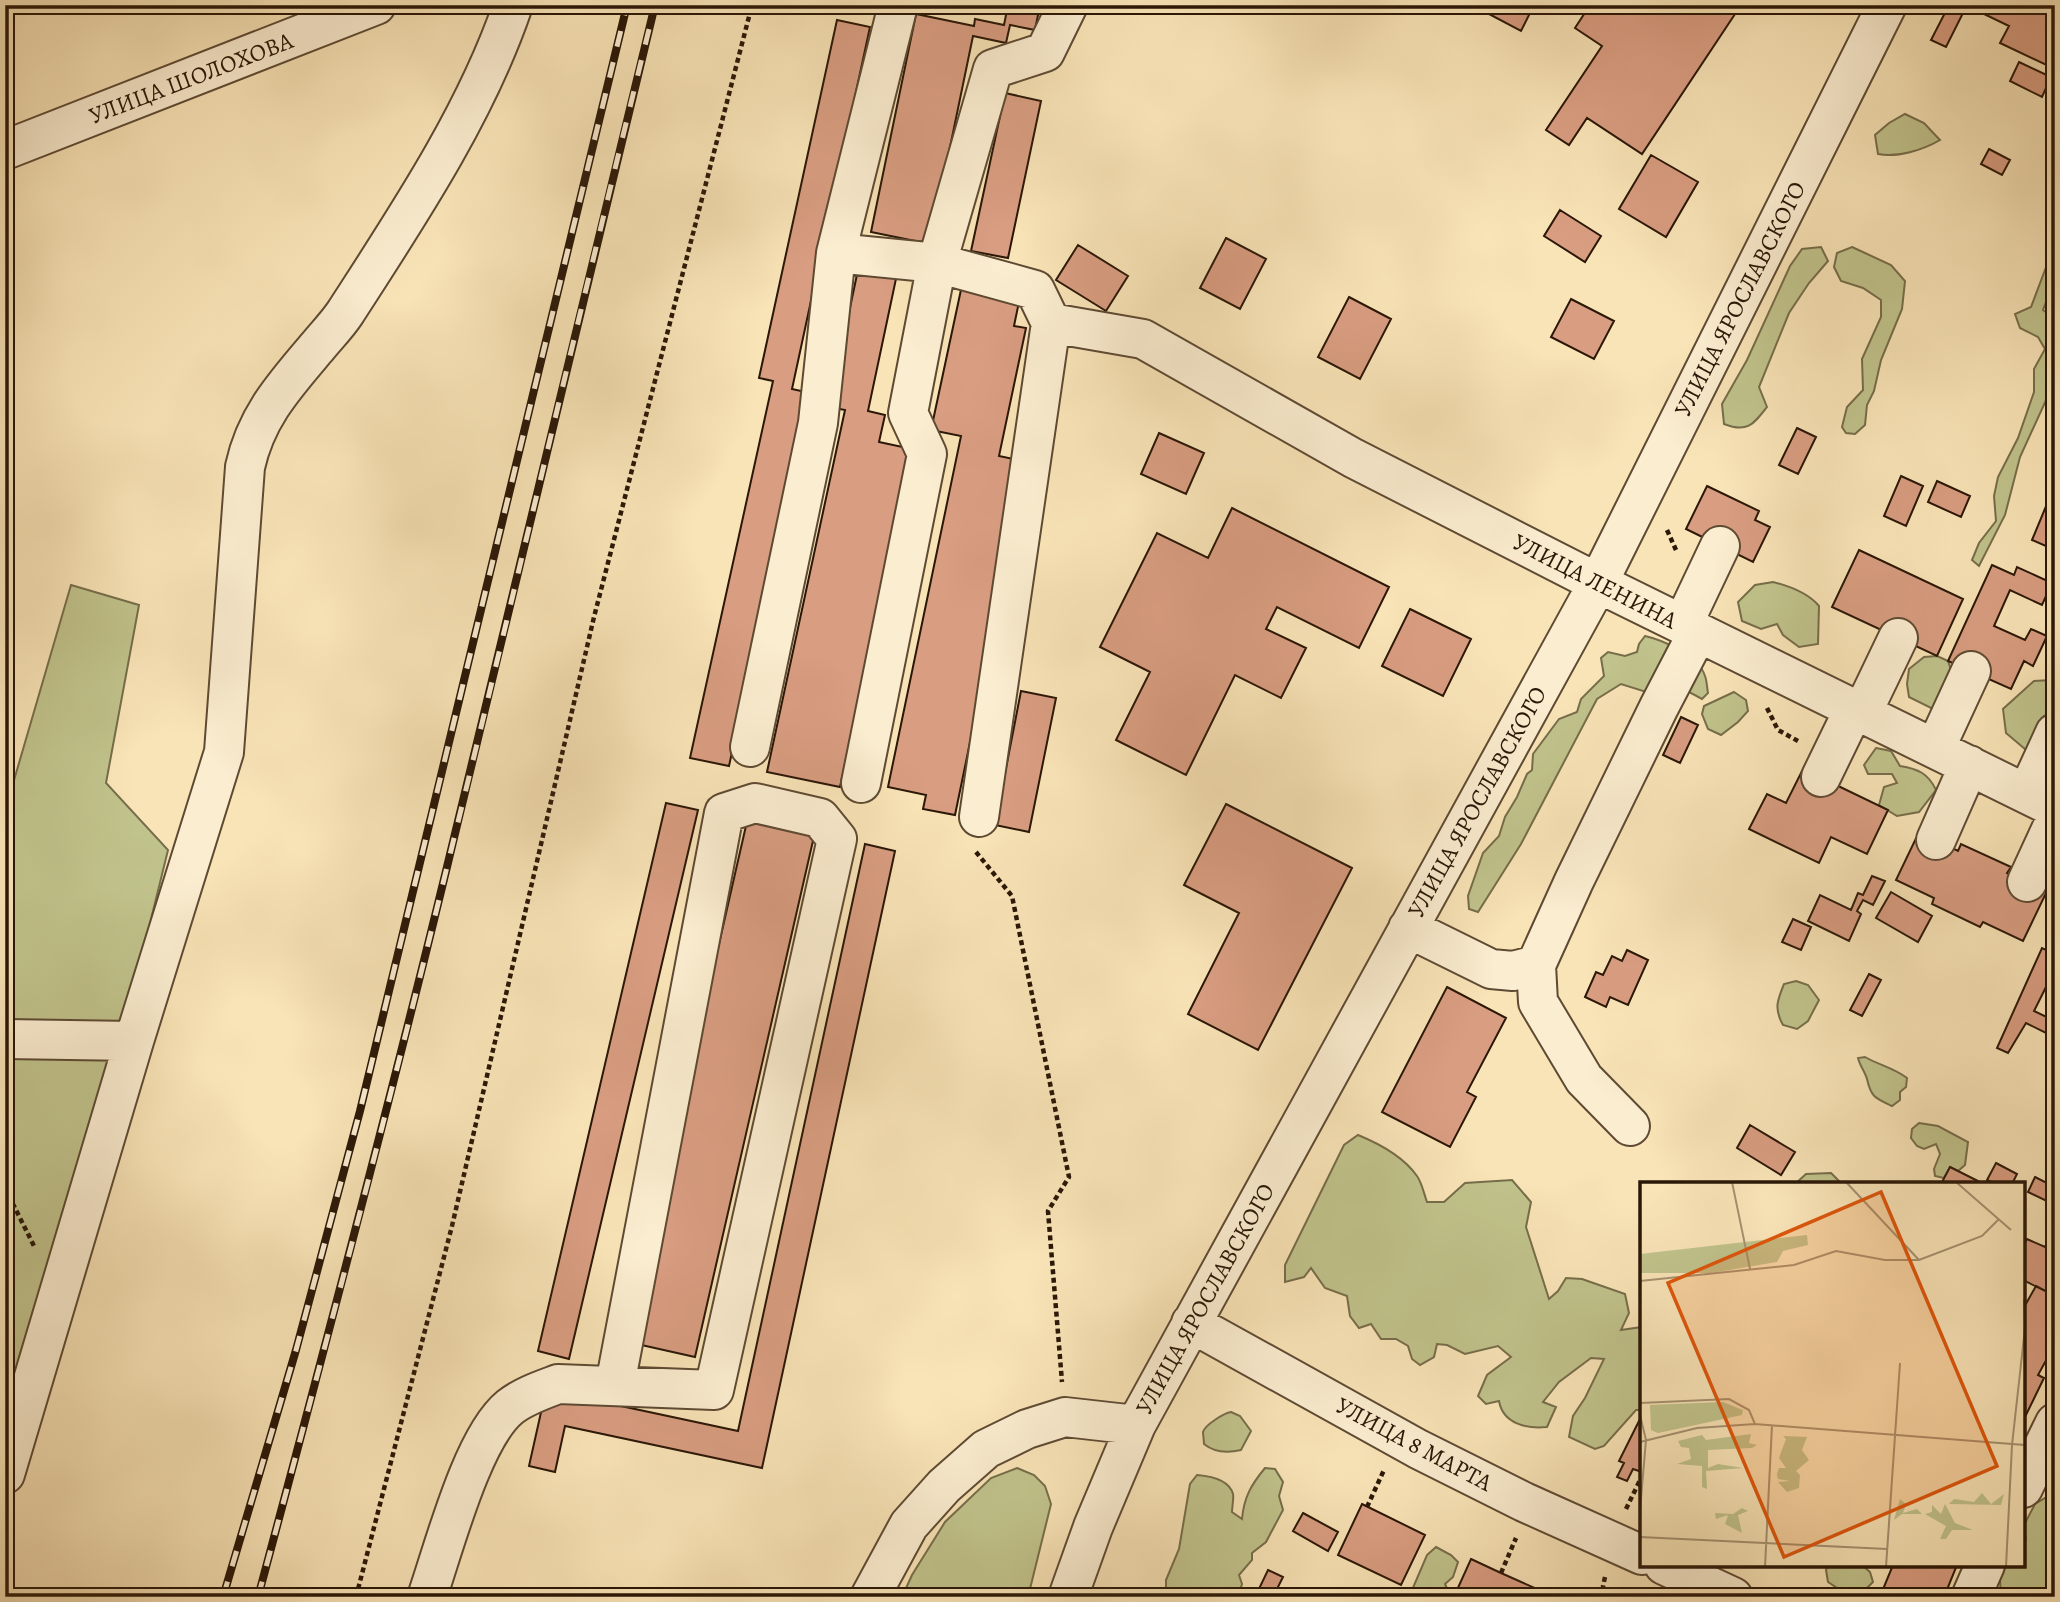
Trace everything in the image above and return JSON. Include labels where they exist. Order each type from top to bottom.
[{"type":"street","name":"УЛИЦА ШОЛОХОВА","points":[[5,150],[376,5]]},
{"type":"street","points":[[5,1474],[134,1041],[225,752],[246,467],[250,446],[272,402],[343,316],[408,216],[480,83],[513,5]]},
{"type":"street","points":[[750,747],[818,423],[836,253],[898,5]]},
{"type":"street","points":[[861,783],[927,454],[908,413],[937,262],[993,69],[1045,52],[1068,5]]},
{"type":"street","name":"УЛИЦА ЯРОСЛАВСКОГО","points":[[1068,1597],[1093,1527],[1136,1425],[1598,583],[1887,5]]},
{"type":"street","points":[[836,253],[937,262],[1035,290],[1051,323],[979,817]]},
{"type":"street","name":"УЛИЦА ЛЕНИНА","points":[[1051,323],[1143,339],[1353,458],[1598,583],[2041,801]]},
{"type":"street","points":[[1630,1126],[1584,1079],[1538,1002],[1536,965],[1690,628],[1703,581],[1720,546]]},
{"type":"street","points":[[1825,768],[1898,638]]},
{"type":"street","points":[[1935,749],[1971,671]]},
{"type":"street","points":[[2041,801],[2055,733]]},
{"type":"street","points":[[1936,841],[1969,765]]},
{"type":"street","points":[[427,1597],[471,1468],[497,1420],[511,1406],[558,1384],[714,1391],[837,839],[820,818],[755,803],[724,813],[615,1385]]},
{"type":"street","points":[[2027,882],[2055,821]]},
{"type":"street","points":[[1408,928],[1490,969],[1513,971],[1536,965]]},
{"type":"street","points":[[5,1040],[134,1041]]},
{"type":"street","name":"УЛИЦА 8 МАРТА","points":[[1191,1323],[1418,1449],[1524,1502],[1640,1554]]},
{"type":"street","points":[[870,1597],[909,1525],[944,1486],[986,1450],[1027,1429],[1065,1417],[1136,1425]]},
{"type":"street","points":[[2025,1482],[2041,1431]]},
{"type":"street","points":[[1670,1567],[1719,1582]]},
{"type":"street","points":[[1970,1597],[1985,1567]]},
{"type":"path","points":[[356,1597],[440,1277],[594,617],[752,5]]},
{"type":"path","points":[[1666,527],[1680,557],[1703,581]]},
{"type":"path","points":[[1766,706],[1778,730],[1825,768]]},
{"type":"path","points":[[979,817],[976,852],[1012,896],[1069,1177],[1048,1211],[1065,1417]]},
{"type":"green space","points":[[1905,114],[1924,123],[1940,140],[1910,152],[1878,154],[1875,135]]},
{"type":"green space","points":[[1821,247],[1828,261],[1789,313],[1759,387],[1767,407],[1749,426],[1738,428],[1724,424],[1722,404],[1747,360],[1790,266],[1802,249]]},
{"type":"green space","points":[[1852,247],[1891,265],[1905,281],[1902,309],[1881,360],[1874,391],[1867,405],[1865,425],[1855,434],[1846,433],[1842,427],[1847,407],[1863,390],[1862,359],[1881,317],[1881,300],[1863,288],[1841,281],[1834,267],[1837,253]]},
{"type":"green space","points":[[2055,260],[2055,279],[2043,310],[2055,319],[2053,385],[2020,457],[2005,515],[1979,566],[1972,560],[1979,543],[1996,521],[1994,496],[1998,477],[2018,438],[2034,392],[2034,369],[2045,349],[2038,337],[2020,328],[2015,314],[2031,307],[2048,262]]},
{"type":"green space","points":[[1773,582],[1798,591],[1819,606],[1818,644],[1799,647],[1783,635],[1777,624],[1761,629],[1742,621],[1738,602],[1755,585]]},
{"type":"green space","points":[[71,585],[139,605],[106,783],[168,850],[58,1298],[5,1425],[5,811]]},
{"type":"green space","points":[[1645,636],[1670,645],[1696,662],[1705,676],[1708,693],[1702,699],[1689,692],[1685,683],[1659,696],[1621,684],[1597,699],[1521,844],[1478,912],[1469,909],[1468,896],[1483,853],[1499,836],[1505,817],[1527,774],[1532,770],[1533,754],[1559,719],[1577,712],[1581,699],[1604,676],[1601,658],[1608,652],[1625,656],[1637,652]]},
{"type":"green space","points":[[1937,656],[1948,661],[1954,679],[1939,712],[1909,697],[1907,684],[1909,669],[1924,657]]},
{"type":"green space","points":[[2034,681],[2055,682],[2055,767],[2032,755],[2006,733],[2003,709]]},
{"type":"green space","points":[[1734,692],[1746,700],[1748,711],[1721,735],[1708,729],[1702,714],[1704,706]]},
{"type":"green space","points":[[1876,748],[1891,751],[1900,766],[1922,773],[1933,784],[1936,790],[1919,812],[1897,816],[1879,805],[1884,787],[1897,783],[1892,774],[1868,774],[1864,765]]},
{"type":"green space","points":[[1796,981],[1808,985],[1819,1000],[1808,1021],[1797,1029],[1783,1025],[1778,1009],[1778,1000],[1784,984]]},
{"type":"green space","points":[[1865,1057],[1907,1078],[1906,1087],[1900,1092],[1900,1100],[1892,1106],[1878,1099],[1870,1090],[1858,1058]]},
{"type":"green space","points":[[1919,1123],[1938,1126],[1968,1142],[1965,1165],[1958,1171],[1950,1167],[1944,1178],[1935,1176],[1934,1169],[1940,1154],[1936,1144],[1924,1149],[1917,1146],[1911,1138],[1912,1129]]},
{"type":"green space","points":[[1358,1135],[1398,1157],[1419,1179],[1427,1202],[1444,1202],[1465,1183],[1512,1180],[1531,1202],[1526,1227],[1549,1299],[1566,1278],[1582,1279],[1625,1294],[1629,1313],[1621,1330],[1640,1327],[1640,1410],[1636,1410],[1604,1446],[1595,1449],[1569,1437],[1573,1416],[1604,1359],[1591,1358],[1559,1382],[1543,1402],[1556,1407],[1547,1427],[1524,1426],[1505,1415],[1499,1401],[1486,1404],[1478,1396],[1487,1375],[1511,1357],[1498,1346],[1465,1354],[1447,1345],[1437,1344],[1434,1357],[1420,1365],[1412,1359],[1408,1346],[1396,1339],[1381,1339],[1371,1324],[1359,1328],[1350,1316],[1347,1296],[1325,1288],[1311,1268],[1304,1277],[1285,1282],[1285,1265],[1344,1145]]},
{"type":"green space","points":[[1831,1173],[1840,1182],[1797,1182],[1806,1174]]},
{"type":"green space","points":[[1231,1412],[1240,1416],[1251,1431],[1241,1450],[1222,1452],[1204,1444],[1204,1429]]},
{"type":"green space","points":[[1017,1468],[1034,1475],[1045,1486],[1051,1504],[1028,1597],[902,1597],[912,1575],[945,1522],[991,1478]]},
{"type":"green space","points":[[1265,1468],[1275,1469],[1283,1482],[1279,1496],[1283,1510],[1266,1542],[1252,1553],[1252,1560],[1239,1575],[1242,1584],[1238,1597],[1166,1597],[1166,1580],[1179,1549],[1190,1484],[1197,1475],[1213,1477],[1223,1482],[1233,1494],[1232,1512],[1242,1519],[1249,1492]]},
{"type":"green space","points":[[2055,1495],[2055,1597],[2030,1597],[2025,1593],[2018,1597],[2001,1597],[2000,1580],[2005,1567],[2025,1567],[2025,1523],[2035,1504]]},
{"type":"green space","points":[[1436,1547],[1458,1562],[1453,1577],[1445,1584],[1451,1597],[1409,1597],[1427,1555]]},
{"type":"green space","points":[[1827,1567],[1864,1567],[1870,1572],[1873,1582],[1867,1588],[1881,1594],[1881,1597],[1842,1597],[1837,1588],[1828,1582]]},
{"type":"building","points":[[1008,5],[1040,5],[1035,30],[1010,25],[1006,43],[973,36],[930,244],[871,232],[916,14],[974,26],[975,19],[1004,25]]},
{"type":"building","points":[[1472,5],[1534,5],[1521,31]]},
{"type":"building","points":[[1590,5],[1741,5],[1642,154],[1587,118],[1569,145],[1546,130],[1602,46],[1575,28]]},
{"type":"building","points":[[1949,5],[1967,5],[1946,47],[1931,40]]},
{"type":"building","points":[[1988,5],[2055,5],[2055,69],[2000,43],[2009,26],[1984,14]]},
{"type":"building","points":[[837,20],[870,27],[792,389],[810,393],[729,766],[690,758],[773,381],[759,378]]},
{"type":"building","points":[[2019,62],[2051,77],[2042,97],[2010,81]]},
{"type":"building","points":[[1005,93],[1041,101],[1008,258],[971,251]]},
{"type":"building","points":[[1989,149],[2010,160],[2002,175],[1981,164]]},
{"type":"building","points":[[1651,155],[1698,182],[1666,237],[1619,209]]},
{"type":"building","points":[[1560,210],[1601,236],[1585,262],[1544,236]]},
{"type":"building","points":[[1226,238],[1266,259],[1240,309],[1200,288]]},
{"type":"building","points":[[1078,245],[1128,276],[1106,311],[1056,280]]},
{"type":"building","points":[[859,265],[897,274],[868,411],[885,415],[879,442],[912,449],[840,787],[767,772],[845,410],[829,407]]},
{"type":"building","points":[[962,285],[1020,297],[1014,326],[1026,328],[999,456],[1028,462],[955,815],[923,809],[926,795],[888,787],[961,436],[931,430]]},
{"type":"building","points":[[1349,297],[1391,319],[1360,379],[1318,357]]},
{"type":"building","points":[[1571,299],[1614,321],[1594,359],[1551,337]]},
{"type":"building","points":[[1797,428],[1816,437],[1798,474],[1779,465]]},
{"type":"building","points":[[1159,433],[1204,453],[1186,494],[1141,474]]},
{"type":"building","points":[[1901,476],[1923,486],[1906,526],[1884,516]]},
{"type":"building","points":[[1937,481],[1970,496],[1961,517],[1928,502]]},
{"type":"building","points":[[1707,486],[1759,511],[1755,520],[1770,527],[1753,562],[1686,529]]},
{"type":"building","points":[[2049,499],[2055,501],[2055,550],[2032,540]]},
{"type":"building","points":[[1232,508],[1389,587],[1359,648],[1277,607],[1266,629],[1306,648],[1281,698],[1235,675],[1186,775],[1116,740],[1150,672],[1100,647],[1157,533],[1208,558]]},
{"type":"building","points":[[1859,550],[1963,599],[1937,656],[1832,607]]},
{"type":"building","points":[[1992,565],[2014,575],[2017,567],[2052,583],[2042,605],[2010,590],[1994,626],[2025,640],[2031,629],[2047,636],[2033,666],[2024,661],[2011,689],[1948,661]]},
{"type":"building","points":[[1410,609],[1471,639],[1443,696],[1382,666]]},
{"type":"building","points":[[1021,691],[1056,698],[1029,832],[995,825]]},
{"type":"building","points":[[1681,717],[1698,725],[1680,763],[1663,755]]},
{"type":"building","points":[[1803,769],[1888,810],[1867,854],[1831,837],[1819,863],[1749,829],[1767,794],[1786,803]]},
{"type":"building","points":[[666,803],[698,810],[569,1359],[538,1351]]},
{"type":"building","points":[[1226,804],[1352,868],[1258,1050],[1188,1014],[1239,913],[1184,885]]},
{"type":"building","points":[[748,817],[815,832],[695,1357],[628,1342]]},
{"type":"building","points":[[1919,832],[1958,851],[1961,844],[2011,867],[2007,873],[2047,891],[2023,941],[1983,922],[1980,927],[1932,904],[1934,898],[1896,880]]},
{"type":"building","points":[[865,844],[895,851],[762,1468],[565,1426],[555,1472],[529,1466],[546,1390],[738,1431]]},
{"type":"building","points":[[1872,876],[1885,881],[1873,905],[1863,900],[1857,911],[1861,914],[1849,941],[1808,921],[1820,895],[1851,910],[1858,893],[1863,895]]},
{"type":"building","points":[[1891,892],[1932,916],[1918,942],[1876,918]]},
{"type":"building","points":[[1793,919],[1811,927],[1801,950],[1782,942]]},
{"type":"building","points":[[2055,937],[2055,971],[2052,977],[2055,978],[2055,983],[2048,983],[2034,1011],[2055,1021],[2048,1034],[2026,1023],[2008,1053],[1997,1048],[2042,948],[2048,951]]},
{"type":"building","points":[[1627,950],[1648,960],[1628,1005],[1610,997],[1606,1007],[1585,997],[1596,972],[1603,975],[1612,956],[1622,961]]},
{"type":"building","points":[[1869,974],[1881,980],[1862,1016],[1850,1010]]},
{"type":"building","points":[[1447,987],[1506,1018],[1467,1092],[1476,1097],[1450,1147],[1382,1112]]},
{"type":"building","points":[[1750,1125],[1795,1152],[1781,1175],[1737,1148]]},
{"type":"building","points":[[1996,1163],[2017,1174],[2013,1182],[1987,1180]]},
{"type":"building","points":[[1950,1167],[1980,1182],[1942,1182]]},
{"type":"building","points":[[2035,1177],[2055,1187],[2055,1205],[2028,1192]]},
{"type":"building","points":[[2055,1227],[2055,1296],[2025,1281],[2027,1239],[2045,1247]]},
{"type":"building","points":[[2036,1286],[2055,1296],[2055,1344],[2038,1375],[2044,1378],[2025,1417],[2025,1305]]},
{"type":"building","points":[[1640,1419],[1640,1471],[1633,1469],[1627,1481],[1617,1477],[1624,1463],[1619,1461]]},
{"type":"building","points":[[1362,1504],[1425,1535],[1401,1585],[1338,1555]]},
{"type":"building","points":[[1303,1513],[1338,1532],[1328,1551],[1293,1531]]},
{"type":"building","points":[[1471,1559],[1555,1597],[1463,1597],[1465,1593],[1457,1590]]},
{"type":"building","points":[[1892,1567],[1956,1567],[1944,1597],[1887,1597],[1881,1594]]},
{"type":"building","points":[[1268,1570],[1283,1577],[1273,1597],[1260,1597],[1256,1595]]},
{"type":"railway","points":[[223,1597],[296,1350],[360,1111],[627,5]]},
{"type":"railway","points":[[258,1597],[424,962],[655,5]]}]
